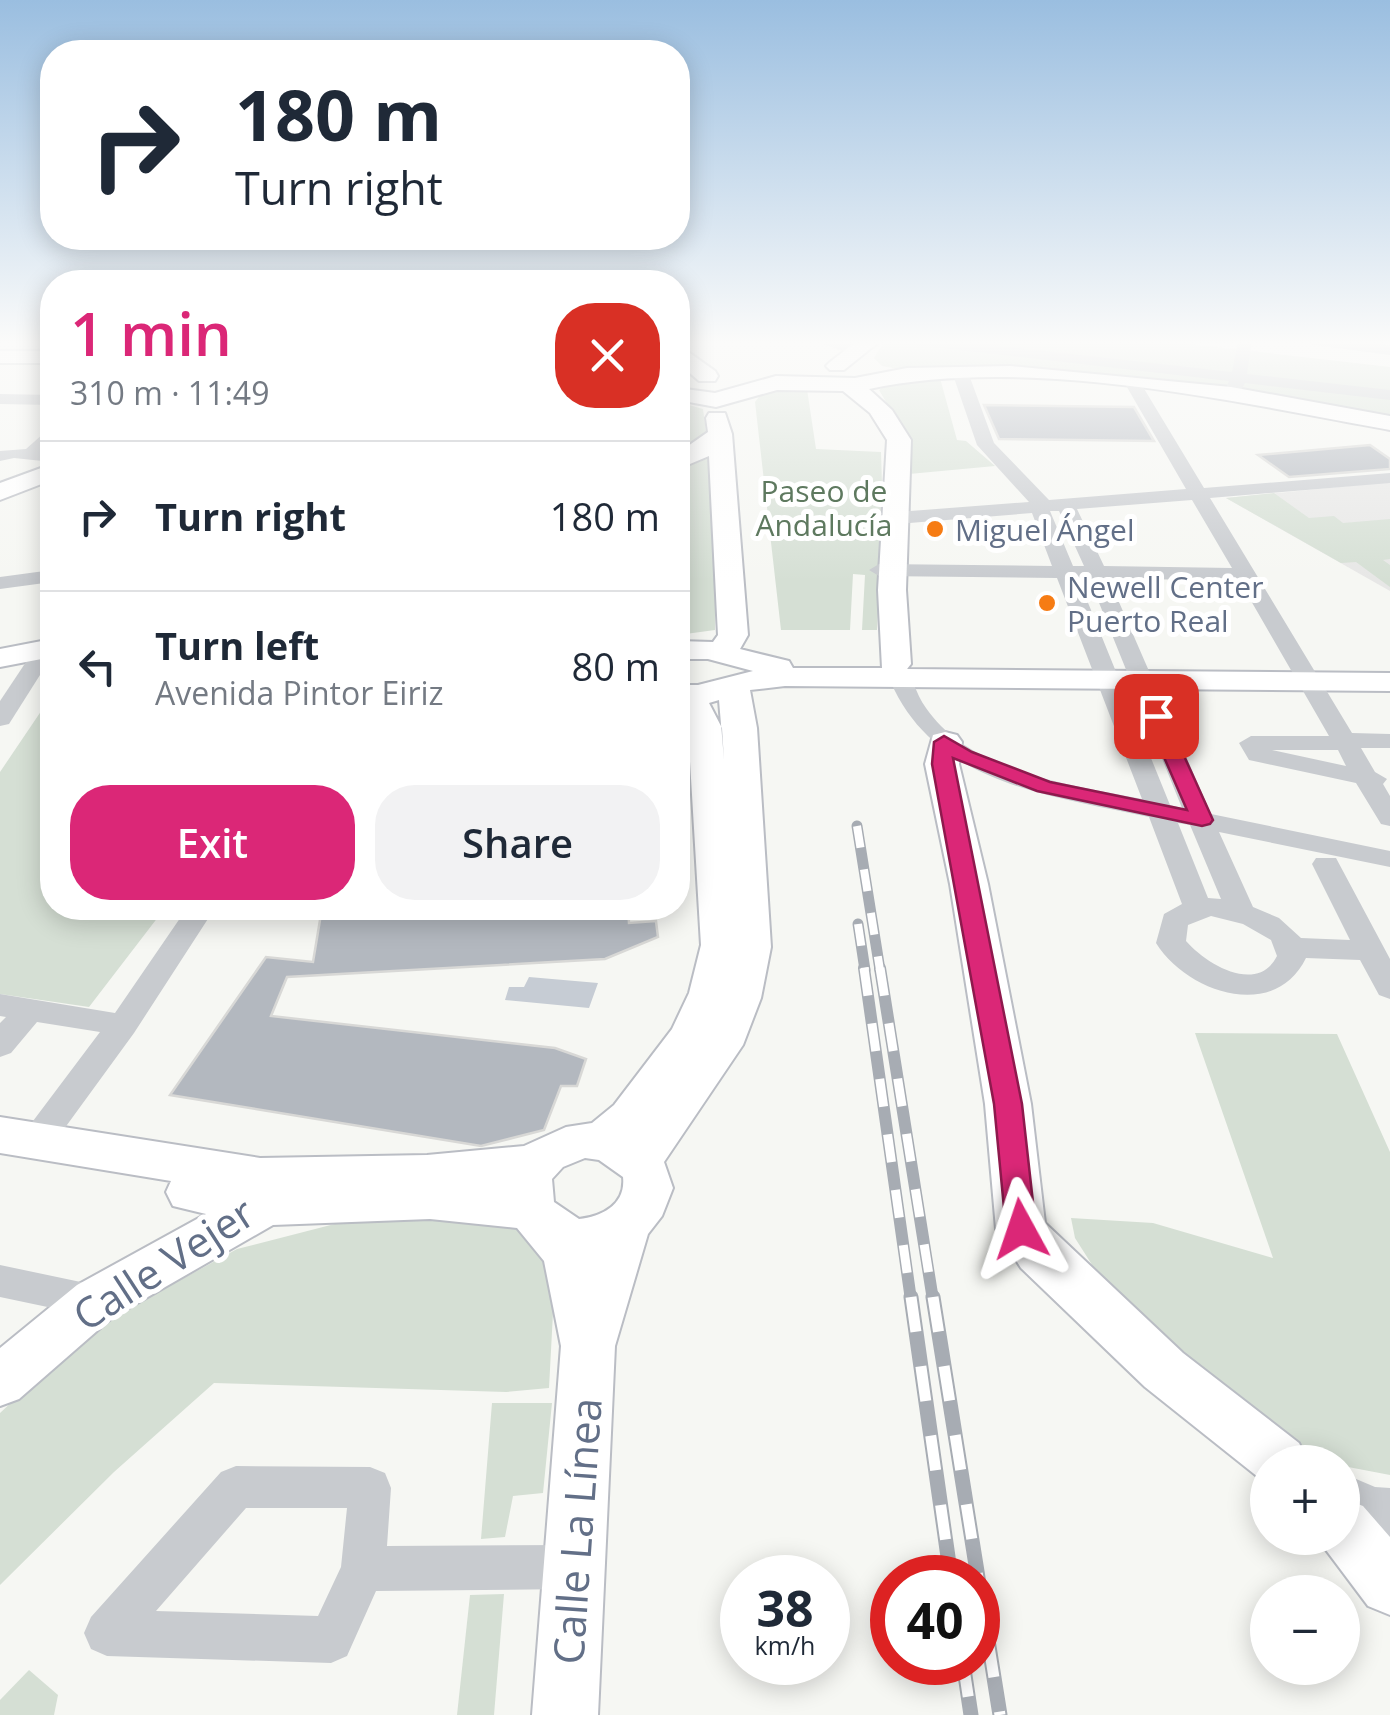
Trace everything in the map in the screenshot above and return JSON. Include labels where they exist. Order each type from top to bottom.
[{"type":"street","points":[[690,456],[703,450],[716,421]]},
{"type":"street","points":[[621,1151],[721,1046],[740,998],[751,947],[740,728],[729,670],[733,634],[724,421]]},
{"type":"street","points":[[889,421],[899,440],[897,518],[886,570],[897,671],[911,705],[944,742],[965,757],[1044,787],[1390,859]]},
{"type":"street","points":[[977,421],[986,445],[1050,506],[1097,573],[1121,674],[1163,812],[1198,908]]},
{"type":"street","points":[[1156,421],[1345,742],[1378,780],[1390,818]]},
{"type":"street","points":[[2,453],[40,467]]},
{"type":"street","points":[[0,492],[40,472]]},
{"type":"street","points":[[897,518],[1390,478]]},
{"type":"street","points":[[1050,506],[1066,572],[1202,820],[1240,910]]},
{"type":"street","points":[[886,570],[1248,574]]},
{"type":"street","points":[[0,583],[40,578]]},
{"type":"street","points":[[0,658],[40,651]]},
{"type":"street","points":[[690,655],[729,670],[785,678],[897,671],[1305,675],[1390,682]]},
{"type":"street","points":[[0,719],[40,662]]},
{"type":"street","points":[[1305,675],[1390,667]]},
{"type":"street","points":[[690,692],[729,670]]},
{"type":"street","points":[[621,1151],[630,1117],[690,1036],[710,993],[721,945],[705,728],[690,704]]},
{"type":"street","points":[[1378,780],[1258,755],[1251,743],[1390,741]]},
{"type":"street","points":[[944,742],[942,764],[1008,1104],[1021,1229],[1039,1254],[1164,1370],[1258,1445]]},
{"type":"street","points":[[1326,864],[1390,988]]},
{"type":"street","points":[[1198,908],[1240,910],[1272,926],[1290,948],[1290,961],[1284,972],[1272,980],[1234,983],[1212,978],[1194,968],[1171,943],[1174,921],[1198,908]]},
{"type":"street","points":[[12,1145],[123,1025],[193,920]]},
{"type":"street","points":[[1290,948],[1370,950]]},
{"type":"street","points":[[0,1045],[15,1007],[123,1025]]},
{"type":"street","points":[[12,1145],[263,1191],[538,1202],[592,1238],[627,1224],[642,1208],[648,1192],[646,1176],[621,1151],[565,1144],[538,1202]]},
{"type":"street","name":"Calle Vejer","points":[[0,1381],[95,1301],[263,1191],[339,1175],[427,1174],[538,1202]]},
{"type":"street","name":"Calle La Línea","points":[[538,1202],[574,1268],[580,1287],[582,1334],[588,1346]]},
{"type":"street","name":"Calle La Línea","points":[[565,1715],[588,1346],[597,1329],[610,1266],[627,1224]]},
{"type":"street","points":[[0,1281],[95,1301]]},
{"type":"street","points":[[236,1487],[370,1488],[363,1569],[331,1640],[107,1633],[236,1487]]},
{"type":"street","points":[[363,1569],[572,1567]]},
{"type":"shaded area","points":[[1390,482],[1390,591],[1226,498]]},
{"type":"shaded area","points":[[529,977],[598,983],[589,1008],[505,1000],[509,987],[524,987]]},
{"type":"green space","points":[[690,421],[705,421],[716,505],[715,630],[690,633]]},
{"type":"green space","name":"Paseo de Andalucía","points":[[757,421],[812,421],[816,449],[881,452],[883,515],[877,630],[862,630],[865,575],[853,574],[850,630],[781,630]]},
{"type":"green space","points":[[897,421],[952,421],[957,440],[966,441],[995,466],[909,474],[909,441]]},
{"type":"green space","points":[[1274,493],[1309,518],[1334,516],[1343,523],[1390,519],[1390,559],[1383,560],[1390,565],[1390,587],[1356,562],[1341,563],[1226,498]]},
{"type":"green space","points":[[40,713],[40,920],[156,920],[89,1007],[0,994],[0,772]]},
{"type":"green space","points":[[1195,1033],[1337,1034],[1390,1152],[1390,1475],[1360,1469],[1360,1445],[1289,1445],[1108,1290],[1075,1238],[1071,1218],[1153,1223],[1273,1258]]},
{"type":"green space","points":[[472,1214],[523,1228],[555,1275],[549,1388],[506,1392],[214,1383],[114,1472],[0,1585],[0,1413],[89,1330],[237,1249],[354,1219]]},
{"type":"green space","points":[[492,1403],[552,1403],[543,1493],[513,1496],[505,1537],[481,1539]]},
{"type":"green space","points":[[504,1594],[494,1715],[457,1715],[470,1595]]},
{"type":"green space","points":[[29,1670],[58,1695],[54,1715],[0,1715],[0,1700]]},
{"type":"building","points":[[991,421],[1142,421],[1154,441],[999,439]]},
{"type":"building","points":[[1370,445],[1390,459],[1390,469],[1289,477],[1258,455]]},
{"type":"building","points":[[320,920],[656,921],[658,937],[605,959],[287,977],[271,1016],[555,1048],[586,1059],[577,1086],[561,1086],[544,1130],[481,1146],[170,1095],[266,957],[313,962]]},
{"type":"railway","points":[[857,826],[880,970]]},
{"type":"railway","points":[[858,924],[865,970]]},
{"type":"railway","points":[[864,968],[911,1300]]},
{"type":"railway","points":[[880,968],[933,1300]]},
{"type":"railway","points":[[911,1297],[948,1555]]},
{"type":"railway","points":[[933,1297],[1000,1715]]},
{"type":"railway","points":[[966,1685],[971,1715]]},
{"type":"place","name":"Miguel Ángel","points":[[935,529]]},
{"type":"place","name":"Newell Center Puerto Real","points":[[1047,603]]},
{"type":"route","points":[[1021,1229],[1008,1104],[942,764],[944,742],[965,757],[1044,787],[1202,820],[1156,716]]}]
